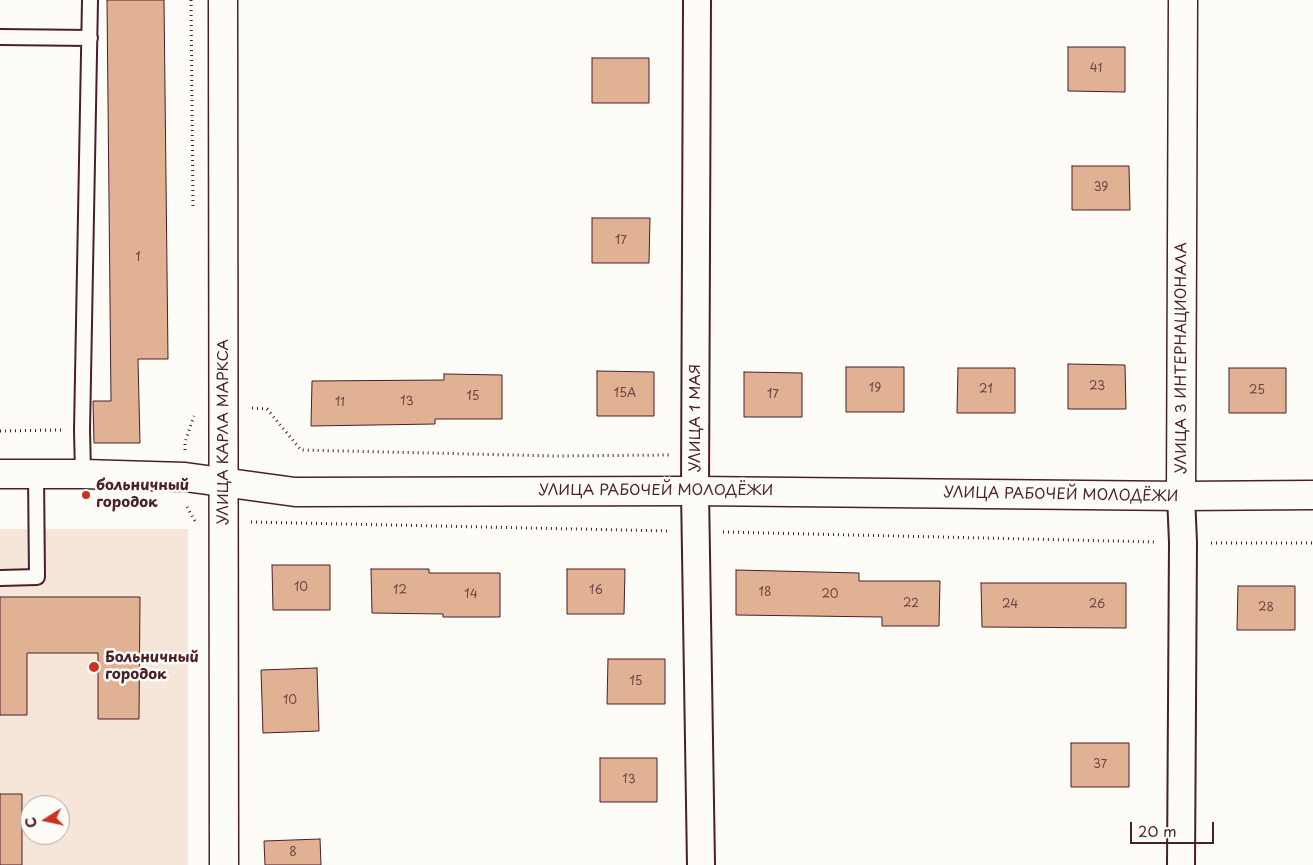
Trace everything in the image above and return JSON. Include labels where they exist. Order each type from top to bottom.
[{"type":"main road","name":"УЛИЦА КАРЛА МАРКСА","points":[[223,0],[224,865]]},
{"type":"main road","name":"УЛИЦА 3 ИНТЕРНАЦИОНАЛА","points":[[1181,496],[1183,0]]},
{"type":"main road","name":"УЛИЦА РАБОЧЕЙ МОЛОДЁЖИ","points":[[0,474],[186,477],[294,492],[695,491],[1181,496],[1313,495]]},
{"type":"street","name":"УЛИЦА 1 МАЯ","points":[[697,0],[695,491],[701,865]]},
{"type":"street","name":"УЛИЦА 3 ИНТЕРНАЦИОНАЛА","points":[[1181,496],[1183,542],[1181,865]]},
{"type":"lane","points":[[83,474],[82,430],[90,0]]},
{"type":"lane","points":[[0,37],[90,38]]},
{"type":"lane","points":[[0,578],[37,577],[36,474]]},
{"type":"path","points":[[191,0],[193,207]]},
{"type":"path","points":[[186,477],[184,442],[194,414],[224,408],[267,409],[302,450],[556,456],[696,454]]},
{"type":"path","points":[[0,431],[82,430]]},
{"type":"path","points":[[178,506],[187,506],[195,521],[1183,542],[1313,543]]},
{"type":"shaded area","name":"Больничный городок","points":[[0,529],[188,529],[188,865],[0,865]]},
{"type":"building","points":[[107,0],[164,0],[168,359],[138,359],[140,443],[94,443],[93,401],[111,401]]},
{"type":"building","points":[[1068,47],[1125,47],[1125,92],[1068,91]]},
{"type":"building","points":[[592,58],[649,58],[649,103],[592,103]]},
{"type":"building","points":[[1072,166],[1129,166],[1130,210],[1072,210]]},
{"type":"building","points":[[592,218],[650,218],[649,263],[592,263]]},
{"type":"building","points":[[1068,364],[1125,365],[1126,409],[1068,409]]},
{"type":"building","points":[[846,367],[904,367],[904,412],[846,412]]},
{"type":"building","points":[[958,368],[1015,368],[1015,413],[957,413]]},
{"type":"building","points":[[1229,368],[1286,368],[1286,413],[1229,413]]},
{"type":"building","points":[[597,371],[654,372],[654,416],[597,416]]},
{"type":"building","points":[[744,372],[802,373],[802,417],[744,417]]},
{"type":"building","points":[[444,374],[502,375],[502,419],[435,419],[435,424],[311,426],[312,381],[444,380]]},
{"type":"building","points":[[272,565],[330,565],[330,610],[273,610]]},
{"type":"building","points":[[371,569],[429,569],[429,573],[500,573],[500,617],[443,617],[443,614],[372,613]]},
{"type":"building","points":[[567,569],[625,569],[624,614],[567,614]]},
{"type":"building","points":[[736,570],[859,573],[859,581],[940,581],[939,626],[882,626],[882,617],[736,615]]},
{"type":"building","points":[[981,583],[1126,583],[1126,628],[982,627]]},
{"type":"building","points":[[1238,586],[1295,586],[1295,630],[1237,630]]},
{"type":"building","points":[[0,597],[140,597],[139,719],[98,719],[98,653],[27,653],[27,715],[0,715]]},
{"type":"building","points":[[608,659],[665,659],[665,704],[607,704]]},
{"type":"building","points":[[317,668],[319,731],[263,733],[261,670]]},
{"type":"building","points":[[1071,743],[1129,743],[1129,787],[1071,787]]},
{"type":"building","points":[[600,758],[657,758],[657,802],[600,802]]},
{"type":"building","points":[[0,794],[22,794],[20,795],[20,845],[22,845],[22,865],[0,865]]},
{"type":"building","points":[[320,839],[321,865],[265,865],[264,841]]},
{"type":"place","name":"больничный городок","points":[[86,495]]},
{"type":"place","name":"Больничный городок","points":[[94,667]]}]
